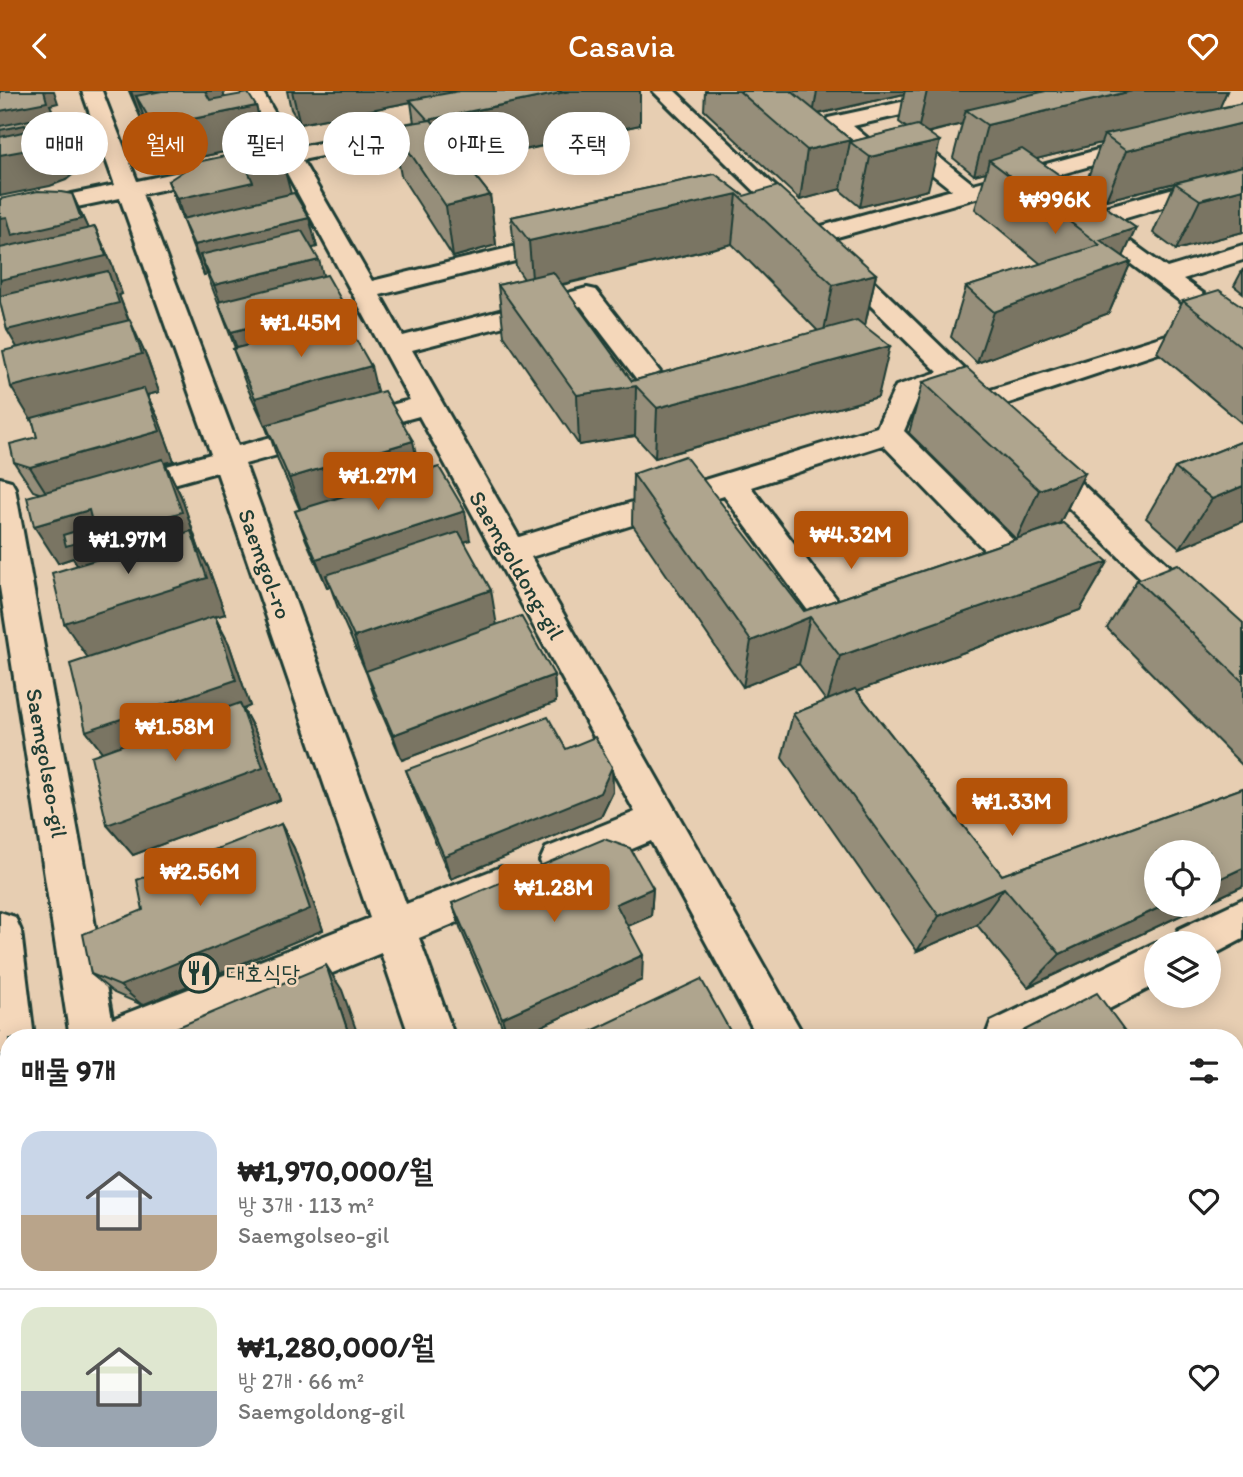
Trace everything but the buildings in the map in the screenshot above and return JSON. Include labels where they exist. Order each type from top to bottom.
[{"type":"street","name":"Saemgol-ro","points":[[92,91],[228,459],[430,1029]]},
{"type":"street","name":"Saemgoldong-gil","points":[[252,91],[264,112]]},
{"type":"street","points":[[663,91],[754,195],[813,236],[885,323],[957,375],[980,403],[1243,656]]},
{"type":"street","points":[[948,149],[885,164],[827,125],[982,91]]},
{"type":"street","points":[[1223,97],[1243,108]]},
{"type":"street","points":[[1057,200],[1243,116]]},
{"type":"street","points":[[309,152],[424,129]]},
{"type":"street","points":[[922,155],[971,194]]},
{"type":"street","points":[[0,216],[222,170]]},
{"type":"street","name":"Saemgoldong-gil","points":[[300,175],[778,1029]]},
{"type":"street","points":[[813,236],[971,194],[1057,200],[1243,176]]},
{"type":"street","points":[[1057,200],[1239,331]]},
{"type":"street","points":[[364,291],[592,235]]},
{"type":"street","points":[[1163,277],[1243,252]]},
{"type":"street","points":[[395,346],[587,296],[658,388],[725,369]]},
{"type":"street","points":[[980,403],[1239,331]]},
{"type":"street","points":[[510,552],[889,433],[906,392],[957,375]]},
{"type":"street","points":[[97,495],[426,405]]},
{"type":"street","points":[[889,433],[1001,565],[1109,529]]},
{"type":"street","points":[[731,483],[835,622],[899,600]]},
{"type":"street","name":"Saemgolseo-gil","points":[[13,507],[92,1029]]},
{"type":"street","points":[[143,1029],[396,929],[660,819]]},
{"type":"street","points":[[1218,931],[1243,918]]},
{"type":"street","points":[[0,931],[11,1029]]},
{"type":"street","points":[[1025,1029],[1144,969]]},
{"type":"place","name":"대호식당","points":[[199,973]]}]
